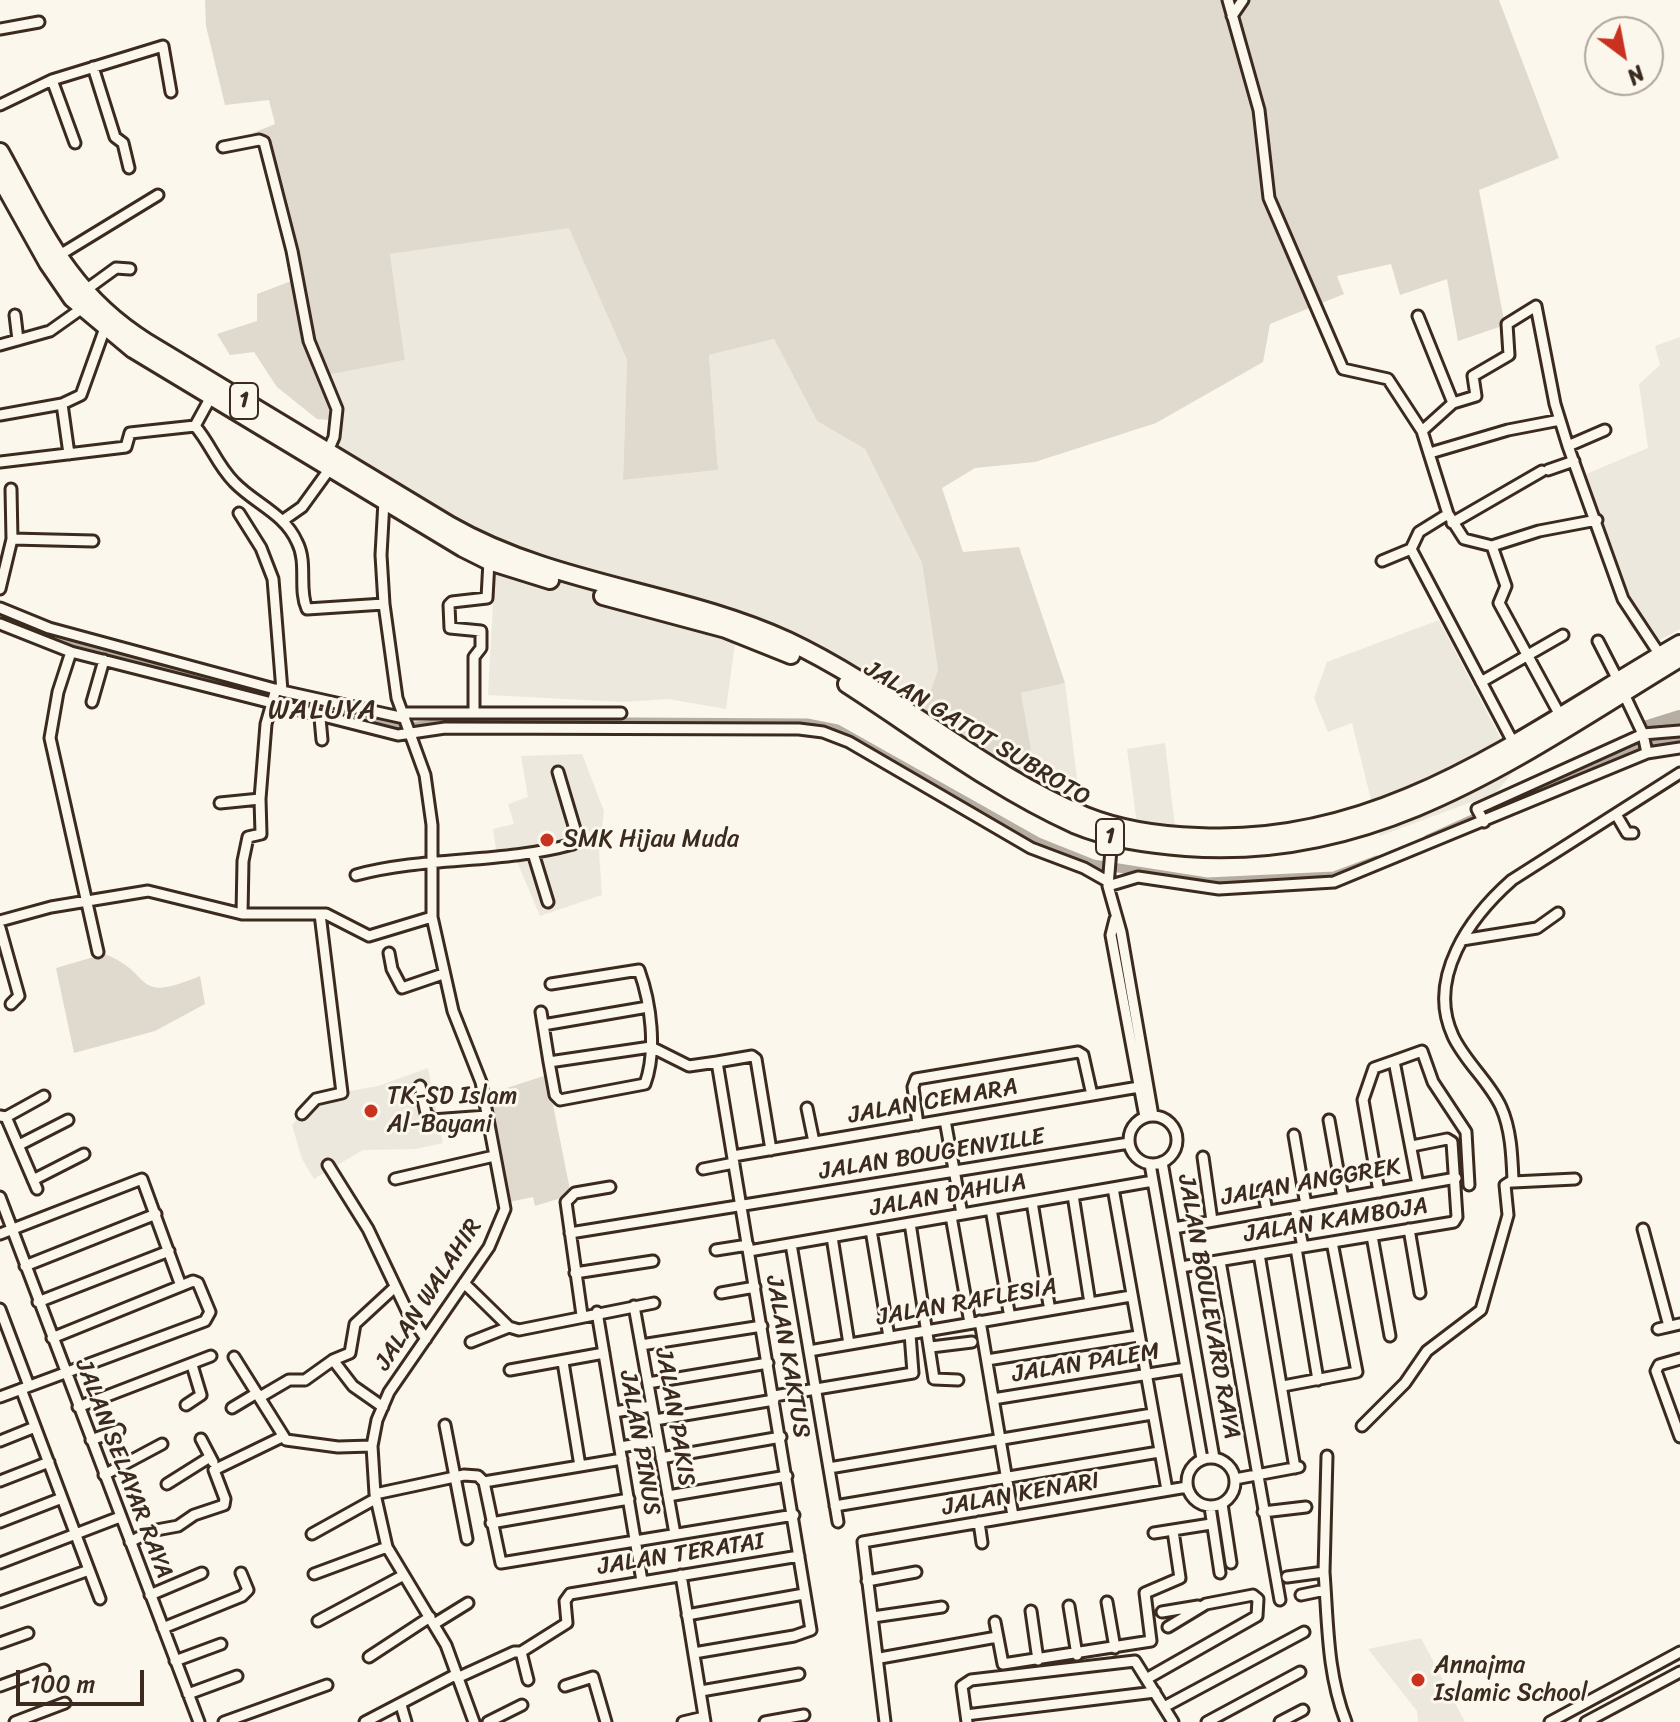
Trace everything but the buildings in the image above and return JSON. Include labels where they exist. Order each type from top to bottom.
[{"type":"highway","name":"1","points":[[0,152],[82,300],[329,459],[384,501],[489,561],[556,577]]},
{"type":"highway","name":"1","points":[[0,177],[53,272],[105,328],[212,395],[481,543],[556,577]]},
{"type":"highway","name":"JALAN GATOT SUBROTO","points":[[556,577],[729,618],[788,642],[894,699],[994,765],[1061,804],[1117,826],[1226,839],[1303,829],[1403,801],[1466,773],[1561,717],[1680,658]]},
{"type":"highway","name":"JALAN GATOT SUBROTO","points":[[556,577],[726,629],[797,657],[844,682],[1054,814],[1112,837],[1225,850],[1307,842],[1374,825],[1467,787],[1680,644]]},
{"type":"street","points":[[1228,0],[1259,110],[1269,198],[1338,361],[1348,372],[1388,379],[1422,431],[1450,518],[1470,543],[1492,546],[1539,531],[1597,520]]},
{"type":"street","points":[[1232,16],[1243,0]]},
{"type":"street","points":[[0,29],[39,22]]},
{"type":"street","points":[[0,105],[52,80],[164,46],[171,92]]},
{"type":"street","points":[[93,67],[116,140],[123,143],[129,168]]},
{"type":"street","points":[[52,80],[75,143]]},
{"type":"street","points":[[223,147],[259,140],[264,142],[292,251],[309,341],[337,409],[329,459],[302,507],[282,521]]},
{"type":"street","points":[[58,256],[158,195]]},
{"type":"street","points":[[0,345],[50,331],[116,268],[130,269]]},
{"type":"street","points":[[1422,431],[1453,403],[1476,396],[1473,376],[1509,355],[1507,324],[1536,306],[1568,446],[1623,599],[1660,655]]},
{"type":"street","points":[[15,315],[18,340]]},
{"type":"street","points":[[1418,316],[1453,403]]},
{"type":"street","points":[[0,415],[62,404],[84,391],[105,328]]},
{"type":"street","points":[[195,426],[212,395]]},
{"type":"street","points":[[62,404],[69,454]]},
{"type":"street","points":[[1430,453],[1508,430],[1560,420]]},
{"type":"street","points":[[0,462],[126,447],[130,433],[195,426]]},
{"type":"street","points":[[195,426],[220,468],[235,484],[282,521],[298,543],[307,609],[384,604]]},
{"type":"street","points":[[1568,446],[1605,430]]},
{"type":"street","points":[[1382,561],[1411,549],[1419,532],[1545,471],[1574,461]]},
{"type":"street","points":[[0,589],[12,539],[11,489]]},
{"type":"street","name":"JALAN WALAHIR","points":[[384,501],[381,555],[384,604],[394,679],[425,775],[432,825],[432,917],[453,1011],[474,1062],[504,1200],[503,1218],[383,1407],[372,1446],[375,1496],[387,1547],[432,1621],[474,1722]]},
{"type":"street","points":[[239,513],[261,548],[273,579],[276,695],[264,735],[261,834],[248,837],[242,914]]},
{"type":"street","points":[[12,539],[93,541]]},
{"type":"street","points":[[1492,546],[1506,586],[1499,603],[1525,656],[1561,717]]},
{"type":"street","points":[[1411,549],[1515,746]]},
{"type":"street","points":[[474,713],[474,657],[481,648],[481,631],[450,628],[449,605],[452,602],[487,598],[489,561]]},
{"type":"street","points":[[0,608],[49,628],[276,695],[320,718],[398,735],[474,713],[488,720],[621,713]]},
{"type":"street","points":[[0,624],[71,652],[104,660],[404,717],[697,731],[768,729],[823,732],[849,742],[1031,848],[1107,880],[1138,877],[1219,889],[1334,882],[1483,821],[1645,743],[1680,748]]},
{"type":"street","points":[[1481,682],[1563,635]]},
{"type":"street","points":[[1598,641],[1645,743]]},
{"type":"street","points":[[71,652],[58,692],[50,738],[84,901],[98,952]]},
{"type":"street","points":[[92,702],[104,660]]},
{"type":"street","points":[[320,718],[322,740]]},
{"type":"street","points":[[1483,821],[1477,809],[1680,731]]},
{"type":"street","points":[[356,875],[400,864],[432,864],[533,853],[577,840],[558,772]]},
{"type":"street","points":[[1513,1182],[1504,1116],[1494,1094],[1460,1050],[1448,1023],[1444,993],[1447,972],[1462,940],[1512,880],[1617,816],[1680,773]]},
{"type":"street","points":[[220,803],[260,799]]},
{"type":"street","points":[[1617,816],[1627,833],[1633,833]]},
{"type":"street","points":[[1112,837],[1107,880],[1122,936],[1149,1117]]},
{"type":"street","points":[[533,853],[548,902]]},
{"type":"street","points":[[0,921],[84,901],[148,891],[242,914],[320,914],[337,917],[369,936],[432,917]]},
{"type":"street","points":[[1462,940],[1530,930],[1558,913]]},
{"type":"street","points":[[302,1114],[316,1099],[342,1093],[320,914]]},
{"type":"street","points":[[1115,919],[1111,935],[1139,1087],[1149,1117]]},
{"type":"street","points":[[0,928],[19,996],[11,1004]]},
{"type":"street","points":[[389,953],[392,969],[402,988],[443,974]]},
{"type":"street","points":[[541,1012],[555,1095],[560,1100],[645,1084],[651,1047],[648,1007],[636,970],[551,984]]},
{"type":"street","points":[[543,1025],[648,1007]]},
{"type":"street","points":[[549,1062],[651,1047],[689,1066],[752,1056],[756,1059],[771,1150]]},
{"type":"street","points":[[1379,1192],[1363,1100],[1374,1068],[1422,1051],[1433,1082],[1466,1132],[1469,1185]]},
{"type":"street","points":[[918,1125],[913,1087],[916,1079],[1078,1052],[1083,1055],[1092,1095]]},
{"type":"street","points":[[1394,1061],[1418,1185]]},
{"type":"street","name":"JALAN KAKTUS","points":[[694,1653],[794,1636],[811,1630],[717,1062]]},
{"type":"street","points":[[420,1086],[426,1113],[432,1120],[487,1116]]},
{"type":"street","name":"JALAN CEMARA","points":[[703,1169],[771,1150],[1139,1087]]},
{"type":"street","points":[[44,1096],[3,1116],[35,1185],[84,1154]]},
{"type":"street","points":[[807,1108],[814,1142]]},
{"type":"street","points":[[1149,1117],[1172,1125],[1177,1135],[1171,1156],[1162,1162],[1150,1164],[1140,1160],[1129,1143],[1136,1123],[1149,1117]]},
{"type":"street","points":[[19,1145],[68,1120]]},
{"type":"street","points":[[945,1120],[962,1214]]},
{"type":"street","points":[[1329,1120],[1343,1198]]},
{"type":"street","points":[[1294,1135],[1306,1205]]},
{"type":"street","points":[[1412,1146],[1451,1140],[1456,1178]]},
{"type":"street","name":"JALAN BOUGENVILLE","points":[[570,1233],[1129,1143]]},
{"type":"street","points":[[395,1179],[494,1156]]},
{"type":"street","points":[[1203,1157],[1212,1221]]},
{"type":"street","name":"JALAN BOULEVARD RAYA","points":[[1162,1162],[1214,1458]]},
{"type":"street","name":"JALAN BOULEVARD RAYA","points":[[1150,1164],[1202,1459]]},
{"type":"street","points":[[328,1165],[368,1229],[395,1287],[426,1339]]},
{"type":"street","name":"JALAN ANGGREK","points":[[1174,1228],[1456,1178]]},
{"type":"street","name":"JALAN KAMBOJA","points":[[1181,1267],[1457,1219],[1456,1178]]},
{"type":"street","points":[[0,1234],[142,1179],[181,1286]]},
{"type":"street","points":[[1362,1426],[1405,1383],[1427,1351],[1481,1310],[1508,1215],[1505,1185],[1575,1179]]},
{"type":"street","name":"JALAN DAHLIA","points":[[716,1250],[791,1244],[1153,1181]]},
{"type":"street","points":[[582,1315],[566,1202],[575,1193],[610,1187]]},
{"type":"street","points":[[1113,1188],[1167,1490]]},
{"type":"street","points":[[1263,1190],[1267,1211]]},
{"type":"street","points":[[1073,1195],[1089,1297]]},
{"type":"street","name":"JALAN SELAYAR RAYA","points":[[0,1197],[199,1722]]},
{"type":"street","points":[[1032,1202],[1049,1305]]},
{"type":"street","points":[[1295,1207],[1318,1380]]},
{"type":"street","points":[[991,1209],[1009,1312]]},
{"type":"street","points":[[25,1266],[156,1214]]},
{"type":"street","points":[[951,1216],[975,1322],[987,1360],[1013,1516]]},
{"type":"street","points":[[910,1223],[935,1380],[958,1380]]},
{"type":"street","points":[[1409,1229],[1420,1293]]},
{"type":"street","points":[[1643,1229],[1675,1325],[1658,1329]]},
{"type":"street","points":[[871,1230],[889,1337]]},
{"type":"street","points":[[1372,1236],[1390,1336]]},
{"type":"street","points":[[832,1237],[849,1344]]},
{"type":"street","points":[[1283,1386],[1357,1372],[1332,1242]]},
{"type":"street","points":[[791,1244],[838,1522]]},
{"type":"street","points":[[38,1302],[169,1251]]},
{"type":"street","points":[[1235,1479],[1297,1468],[1259,1254]]},
{"type":"street","points":[[575,1273],[653,1261]]},
{"type":"street","points":[[1220,1261],[1280,1600]]},
{"type":"street","points":[[0,1397],[205,1321],[210,1312],[198,1283],[193,1281],[52,1338]]},
{"type":"street","points":[[464,1283],[509,1327],[519,1330],[654,1303]]},
{"type":"street","points":[[232,1408],[289,1380],[305,1380],[333,1360],[350,1353],[355,1324],[395,1287]]},
{"type":"street","points":[[721,1293],[755,1287]]},
{"type":"street","name":"JALAN RAFLESIA","points":[[809,1351],[1131,1296]]},
{"type":"street","name":"JALAN PAKIS","points":[[634,1306],[675,1534]]},
{"type":"street","name":"JALAN PINUS","points":[[597,1312],[642,1581]]},
{"type":"street","points":[[1,1314],[35,1427],[100,1599]]},
{"type":"street","points":[[641,1345],[762,1326]]},
{"type":"street","points":[[471,1342],[509,1327]]},
{"type":"street","points":[[655,1420],[913,1373],[910,1334]]},
{"type":"street","points":[[987,1360],[1138,1336]]},
{"type":"street","points":[[931,1347],[972,1342]]},
{"type":"street","points":[[510,1370],[604,1353]]},
{"type":"street","points":[[78,1407],[211,1356]]},
{"type":"street","points":[[234,1357],[282,1437],[292,1443],[372,1446]]},
{"type":"street","points":[[1680,1359],[1659,1365],[1656,1371],[1680,1437]]},
{"type":"street","points":[[333,1360],[353,1386],[383,1407]]},
{"type":"street","points":[[563,1362],[580,1466]]},
{"type":"street","points":[[648,1383],[768,1363]]},
{"type":"street","points":[[186,1405],[201,1395],[202,1389],[192,1365]]},
{"type":"street","name":"JALAN PALEM","points":[[993,1399],[1186,1368]]},
{"type":"street","points":[[614,1412],[652,1406]]},
{"type":"street","points":[[829,1468],[1152,1414]]},
{"type":"street","points":[[445,1425],[467,1539]]},
{"type":"street","points":[[0,1441],[35,1427]]},
{"type":"street","points":[[91,1440],[119,1430]]},
{"type":"street","points":[[130,1542],[151,1531],[178,1526],[191,1517],[226,1503],[213,1475],[216,1469],[282,1437]]},
{"type":"street","points":[[661,1458],[781,1437]]},
{"type":"street","points":[[201,1439],[216,1469]]},
{"type":"street","points":[[620,1447],[658,1441]]},
{"type":"street","points":[[104,1475],[162,1444]]},
{"type":"street","points":[[835,1506],[1159,1452]]},
{"type":"street","points":[[1327,1456],[1324,1572],[1329,1661],[1335,1693],[1346,1722]]},
{"type":"street","points":[[167,1484],[210,1457]]},
{"type":"street","points":[[1214,1458],[1224,1462],[1235,1479],[1230,1498],[1222,1504],[1210,1507],[1199,1504],[1187,1487],[1193,1466],[1202,1459],[1214,1458]]},
{"type":"street","points":[[312,1534],[375,1496],[456,1476],[472,1474],[484,1482],[622,1459]]},
{"type":"street","points":[[0,1481],[49,1462]]},
{"type":"street","points":[[668,1496],[787,1476]]},
{"type":"street","points":[[484,1482],[501,1563],[794,1515]]},
{"type":"street","name":"JALAN KENARI","points":[[867,1581],[862,1543],[1187,1487]]},
{"type":"street","points":[[0,1522],[62,1498]]},
{"type":"street","points":[[491,1523],[629,1499]]},
{"type":"street","points":[[1222,1504],[1231,1563]]},
{"type":"street","points":[[1210,1507],[1220,1573]]},
{"type":"street","points":[[1263,1512],[1306,1507]]},
{"type":"street","points":[[0,1563],[120,1517]]},
{"type":"street","points":[[979,1522],[982,1543]]},
{"type":"street","points":[[1154,1533],[1211,1524]]},
{"type":"street","points":[[995,1622],[1003,1664],[1077,1655],[1152,1639],[1145,1593],[1180,1579],[1173,1531]]},
{"type":"street","points":[[314,1574],[387,1547]]},
{"type":"street","points":[[1270,1551],[1284,1549]]},
{"type":"street","name":"JALAN TERATAI","points":[[521,1652],[567,1623],[565,1601],[570,1594],[799,1556]]},
{"type":"street","points":[[0,1602],[89,1570]]},
{"type":"street","points":[[885,1722],[880,1658],[867,1581],[916,1572]]},
{"type":"street","points":[[1287,1577],[1324,1572]]},
{"type":"street","points":[[150,1595],[202,1573]]},
{"type":"street","points":[[163,1628],[239,1598],[248,1590],[241,1573]]},
{"type":"street","points":[[681,1575],[705,1719],[683,1722]]},
{"type":"street","points":[[318,1621],[402,1576]]},
{"type":"street","points":[[1301,1595],[1325,1590]]},
{"type":"street","points":[[687,1615],[804,1594]]},
{"type":"street","points":[[1148,1678],[1257,1616],[1260,1611],[1258,1599],[1253,1595],[1162,1612]]},
{"type":"street","points":[[1107,1602],[1115,1648]]},
{"type":"street","points":[[369,1657],[468,1603]]},
{"type":"street","points":[[1168,1627],[1206,1604]]},
{"type":"street","points":[[1069,1606],[1077,1655]]},
{"type":"street","points":[[873,1617],[942,1607]]},
{"type":"street","points":[[1031,1611],[1038,1660]]},
{"type":"street","points":[[1164,1707],[1304,1632]]},
{"type":"street","points":[[0,1643],[28,1633]]},
{"type":"street","points":[[880,1658],[997,1637]]},
{"type":"street","points":[[175,1661],[221,1644]]},
{"type":"street","points":[[365,1722],[456,1676],[514,1652],[521,1652],[528,1680]]},
{"type":"street","points":[[1550,1722],[1680,1652]]},
{"type":"street","points":[[1155,1692],[966,1718],[962,1686],[971,1680],[1135,1661],[1148,1678],[1172,1721],[1160,1722]]},
{"type":"street","points":[[0,1686],[44,1670]]},
{"type":"street","points":[[1207,1722],[1300,1672]]},
{"type":"street","points":[[1586,1722],[1680,1672]]},
{"type":"street","points":[[701,1691],[799,1674]]},
{"type":"street","points":[[188,1694],[237,1676]]},
{"type":"street","points":[[565,1686],[593,1677],[606,1722]]},
{"type":"street","points":[[224,1722],[327,1685]]},
{"type":"street","points":[[15,1722],[65,1703]]},
{"type":"street","points":[[401,1705],[406,1722]]},
{"type":"street","points":[[488,1722],[522,1705]]},
{"type":"street","points":[[1280,1722],[1303,1710]]},
{"type":"street","points":[[765,1722],[804,1715]]},
{"type":"shaded area","points":[[205,0],[1499,0],[1559,158],[1479,190],[1505,325],[1458,341],[1447,279],[1400,295],[1391,264],[1337,276],[1344,294],[1270,324],[1263,362],[1156,423],[1035,462],[975,468],[942,488],[963,552],[1019,547],[1065,683],[1021,693],[1036,780],[922,715],[938,670],[922,563],[865,449],[817,421],[774,339],[709,355],[718,470],[623,480],[627,360],[569,228],[390,254],[405,360],[327,375],[343,421],[317,419],[277,387],[254,352],[230,355],[217,334],[257,321],[257,294],[294,280],[276,201],[253,133],[275,124],[269,100],[225,105],[206,26]]},
{"type":"shaded area","points":[[569,227],[627,360],[623,480],[718,470],[709,355],[774,339],[817,421],[865,449],[922,563],[938,670],[922,715],[738,621],[726,709],[668,699],[623,702],[488,695],[496,550],[332,454],[343,421],[327,375],[405,360],[390,254]]},
{"type":"shaded area","points":[[1680,337],[1680,629],[1652,644],[1630,627],[1579,477],[1648,448],[1639,384],[1660,365],[1655,346]]},
{"type":"shaded area","points":[[1439,620],[1516,768],[1496,793],[1380,836],[1352,723],[1328,732],[1314,698],[1327,662]]},
{"type":"shaded area","points":[[1065,683],[1082,816],[1036,802],[1021,693]]},
{"type":"shaded area","points":[[1165,743],[1176,835],[1138,832],[1127,749]]},
{"type":"shaded area","name":"SMK Hijau Muda","points":[[582,754],[604,811],[599,852],[602,895],[540,916],[515,857],[498,862],[493,829],[514,824],[508,804],[528,797],[521,756]]},
{"type":"shaded area","points":[[104,954],[153,987],[178,984],[200,976],[205,1004],[155,1031],[74,1053],[56,968]]},
{"type":"shaded area","name":"TK-SD Islam Al-Bayani","points":[[428,1068],[443,1143],[416,1149],[363,1150],[314,1179],[302,1159],[292,1125],[317,1097],[378,1086]]},
{"type":"shaded area","points":[[547,1075],[571,1195],[535,1206],[533,1197],[509,1202],[488,1094]]},
{"type":"shaded area","name":"Annajma Islamic School","points":[[1421,1638],[1465,1722],[1418,1722],[1417,1711],[1368,1649]]},
{"type":"waterway","points":[[0,616],[39,635],[77,647],[399,728],[463,721],[807,723],[837,729],[1038,842],[1093,864],[1207,882],[1334,876],[1377,860]]},
{"type":"waterway","points":[[1645,729],[1680,718]]},
{"type":"waterway","points":[[1428,839],[1630,748],[1680,739]]},
{"type":"place","name":"SMK Hijau Muda","points":[[547,840]]},
{"type":"place","name":"TK-SD Islam Al-Bayani","points":[[371,1111]]},
{"type":"place","name":"Annajma Islamic School","points":[[1418,1680]]},
{"type":"district","name":"WALUYA","points":[[323,711]]}]
